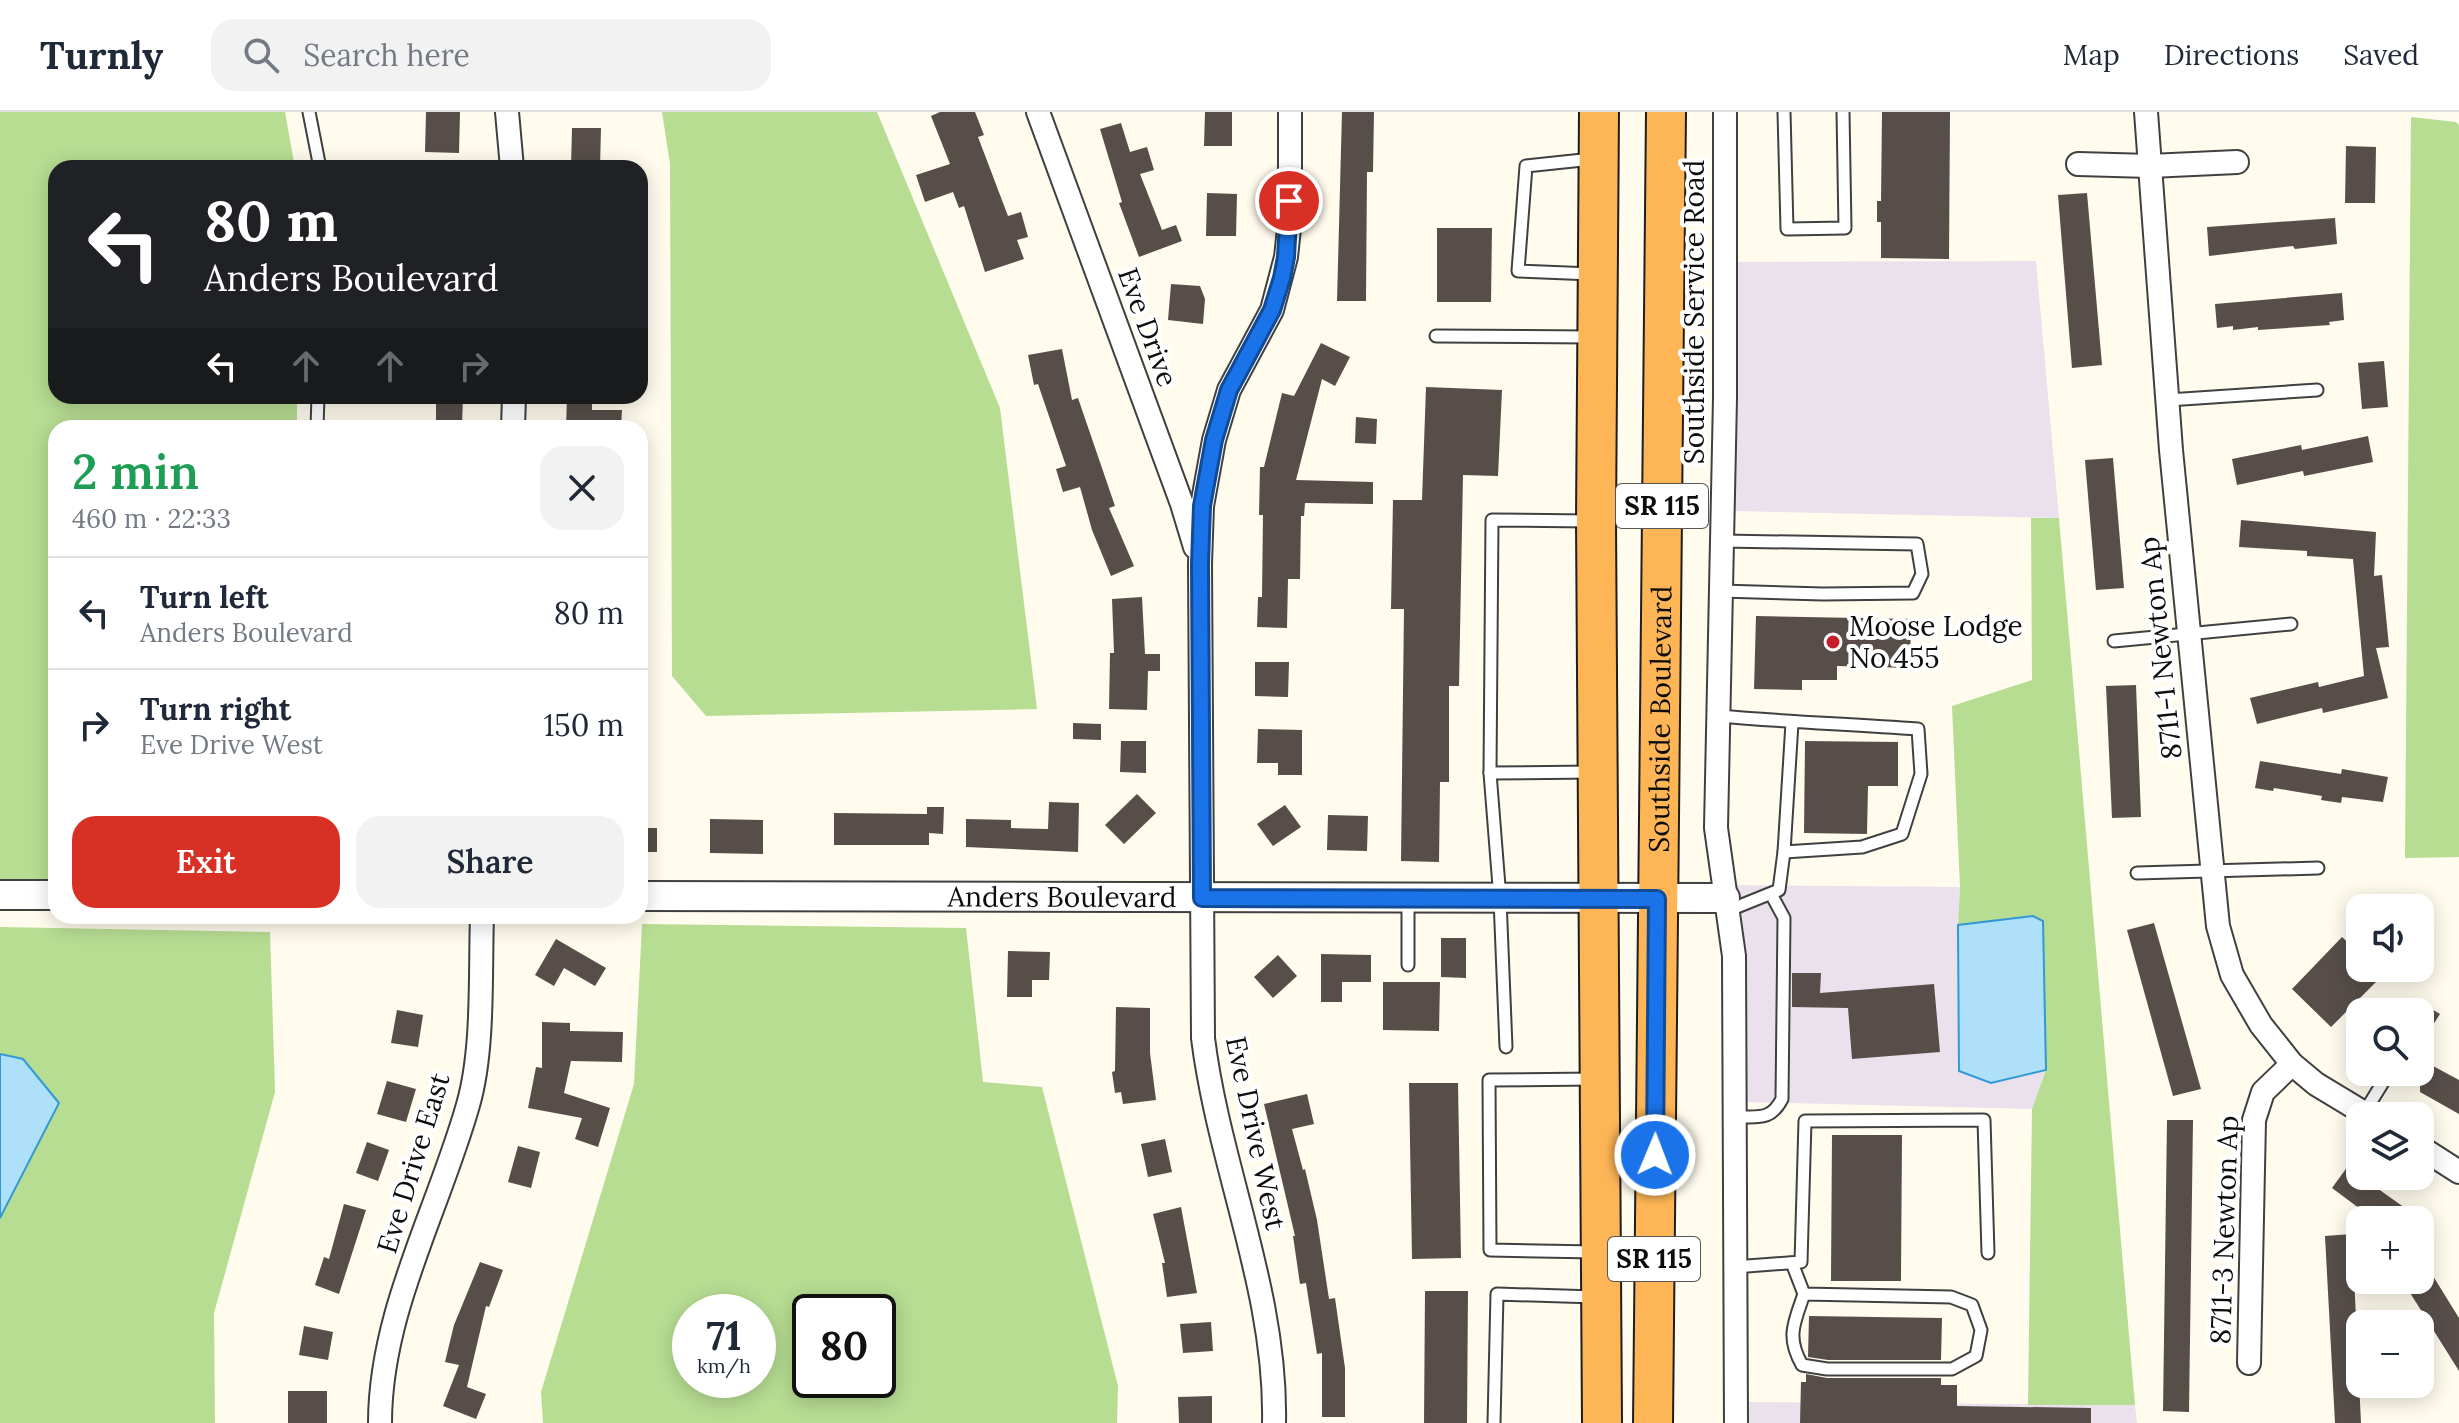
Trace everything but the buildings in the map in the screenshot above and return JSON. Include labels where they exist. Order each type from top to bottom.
[{"type":"highway","name":"Southside Boulevard","points":[[1599,112],[1596,521],[1602,1423]]},
{"type":"highway","name":"Southside Boulevard","points":[[1653,1423],[1666,112]]},
{"type":"street","points":[[507,112],[511,160]]},
{"type":"street","name":"Eve Drive","points":[[1038,112],[1182,504],[1200,564]]},
{"type":"street","points":[[1200,564],[1202,506],[1214,440],[1229,390],[1272,310],[1286,257],[1290,219],[1290,112]]},
{"type":"street","name":"Southside Service Road","points":[[1725,112],[1716,828],[1734,956],[1736,1423]]},
{"type":"street","name":"8711-1 Newton Ap","points":[[2146,112],[2168,400],[2218,926],[2232,975],[2261,1025],[2292,1064],[2346,1103]]},
{"type":"street","points":[[2078,164],[2150,166],[2237,162]]},
{"type":"street","name":"Eve Drive West","points":[[1200,564],[1203,1038],[1207,1069],[1263,1300],[1272,1368],[1274,1423]]},
{"type":"street","points":[[0,895],[48,895]]},
{"type":"street","name":"Anders Boulevard","points":[[648,896],[1657,899],[1726,905]]},
{"type":"street","name":"Eve Drive East","points":[[380,1423],[382,1371],[394,1321],[469,1103],[476,1050],[482,924]]},
{"type":"street","name":"8711-3 Newton Ap","points":[[2249,1363],[2254,1120],[2263,1092],[2292,1064]]},
{"type":"street","points":[[2434,1156],[2459,1172]]},
{"type":"lane","points":[[309,112],[318,160]]},
{"type":"lane","points":[[1784,112],[1787,229],[1845,228],[1843,112]]},
{"type":"lane","points":[[1597,274],[1518,271],[1526,166],[1599,159]]},
{"type":"lane","points":[[1436,336],[1596,337]]},
{"type":"lane","points":[[2168,400],[2317,390]]},
{"type":"lane","points":[[1506,1047],[1500,899],[1490,773],[1492,520],[1596,521]]},
{"type":"lane","points":[[1721,591],[1913,593],[1922,574],[1917,544],[1722,541]]},
{"type":"lane","points":[[2114,641],[2291,624]]},
{"type":"lane","points":[[1719,716],[1918,729],[1921,774],[1902,834],[1862,847],[1784,852]]},
{"type":"lane","points":[[1726,905],[1779,890],[1792,723]]},
{"type":"lane","points":[[1490,773],[1598,772]]},
{"type":"lane","points":[[2137,873],[2318,868]]},
{"type":"lane","points":[[1734,1117],[1769,1116],[1776,1111],[1782,1099],[1784,918],[1771,894]]},
{"type":"lane","points":[[1408,898],[1408,965]]},
{"type":"lane","points":[[1600,1079],[1489,1080],[1490,1250],[1602,1252]]},
{"type":"lane","points":[[1734,1267],[1801,1262],[1805,1121],[1984,1120],[1988,1253]]},
{"type":"lane","points":[[1792,1263],[1804,1294],[1792,1328],[1794,1351],[1802,1365],[1827,1369],[1952,1369],[1976,1356],[1981,1330],[1972,1305],[1951,1297],[1804,1294]]},
{"type":"lane","points":[[1494,1423],[1497,1294],[1602,1298]]},
{"type":"shaded area","points":[[2036,261],[2059,518],[1731,511],[1735,262]]},
{"type":"shaded area","points":[[1735,885],[1960,887],[1959,1070],[1991,1083],[2046,1070],[2032,1109],[1743,1102]]},
{"type":"shaded area","points":[[1739,1402],[2135,1405],[2137,1423],[1739,1423]]},
{"type":"green space","points":[[0,112],[285,112],[294,160],[48,160],[48,404],[297,404],[297,420],[48,420],[48,882],[0,882]]},
{"type":"green space","points":[[662,112],[877,112],[1000,408],[1037,709],[706,716],[672,676],[670,164]]},
{"type":"green space","points":[[2411,117],[2456,122],[2459,125],[2459,857],[2405,858]]},
{"type":"green space","points":[[2031,518],[2059,518],[2135,1405],[2028,1405],[2032,1109],[2046,1070],[2033,916],[1958,925],[1960,887],[1952,706],[2032,680]]},
{"type":"green space","points":[[642,924],[966,928],[983,1082],[1042,1087],[1118,1386],[1117,1423],[543,1423],[541,1392],[634,1084]]},
{"type":"green space","points":[[0,927],[270,932],[275,1092],[214,1313],[215,1423],[0,1423],[0,1218],[59,1103],[23,1059],[0,1054]]},
{"type":"water","points":[[2033,916],[2043,921],[2046,1070],[1991,1083],[1959,1071],[1958,925]]},
{"type":"water","points":[[0,1054],[23,1059],[59,1103],[0,1218]]},
{"type":"place","name":"Moose Lodge No 455","points":[[1833,642]]},
{"type":"route","points":[[1289,201],[1290,219],[1282,278],[1272,310],[1229,390],[1214,440],[1202,506],[1202,898],[1657,899],[1655,1155]]}]
